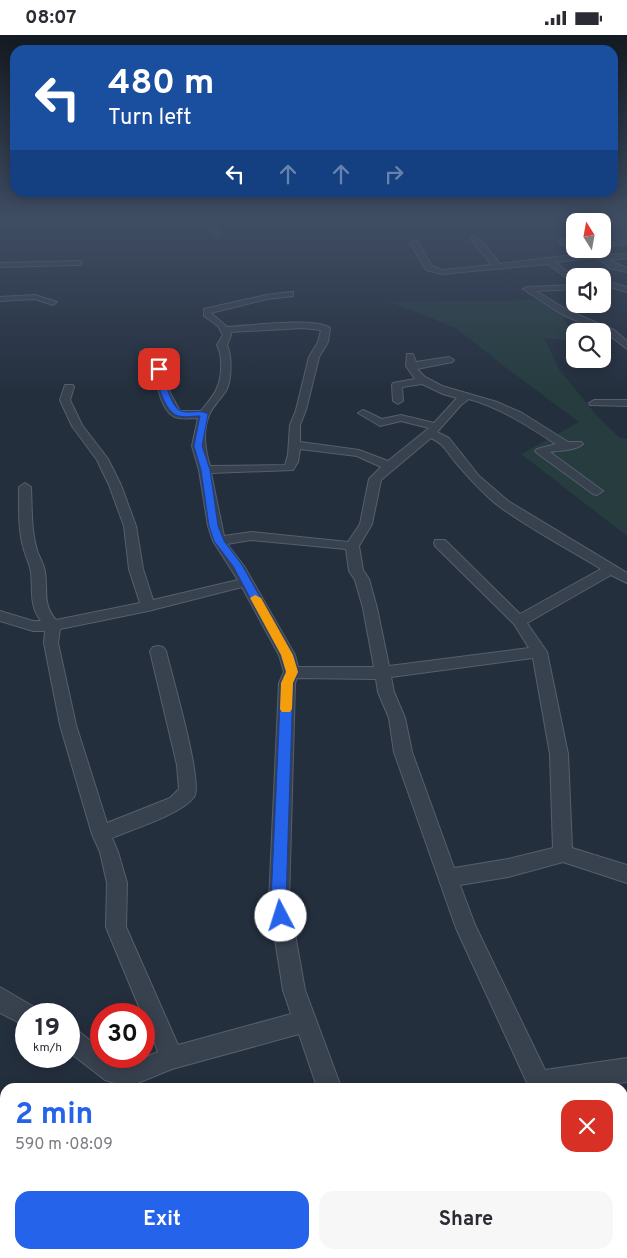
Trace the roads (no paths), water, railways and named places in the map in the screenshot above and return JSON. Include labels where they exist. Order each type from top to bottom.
[{"type":"street","points":[[611,285],[627,290]]},
{"type":"street","points":[[566,287],[527,289],[566,313],[611,332],[627,346]]},
{"type":"street","points":[[290,293],[207,311],[207,314],[217,321],[227,335],[222,345],[225,351],[225,378],[222,389],[204,414],[198,446],[205,470],[214,526],[219,541],[237,565],[287,655],[292,672],[287,683],[279,901],[294,990],[328,1083]]},
{"type":"street","points":[[0,299],[36,297],[53,302]]},
{"type":"street","points":[[205,470],[289,468],[294,462],[295,445],[293,431],[296,416],[301,410],[314,357],[323,342],[326,328],[303,325],[224,330]]},
{"type":"street","points":[[146,352],[149,359],[145,365],[159,369],[160,382],[174,410],[180,414],[204,414]]},
{"type":"street","points":[[449,360],[411,361],[414,372],[424,380],[457,397],[467,396],[504,407],[571,444],[540,451],[597,491]]},
{"type":"street","points":[[398,401],[397,385],[424,380]]},
{"type":"street","points":[[69,387],[65,400],[78,426],[102,459],[115,485],[130,525],[136,569],[148,606]]},
{"type":"street","points":[[467,396],[457,403],[433,430],[375,479],[366,524],[352,546],[356,571],[362,579],[370,608],[386,693],[397,718],[403,752],[466,928],[540,1083]]},
{"type":"street","points":[[594,403],[627,403]]},
{"type":"street","points":[[363,413],[380,423],[401,418],[433,430],[452,447],[454,455],[474,478],[504,503],[627,579]]},
{"type":"street","points":[[295,445],[359,453],[389,466]]},
{"type":"street","points":[[25,487],[26,522],[30,549],[38,571],[38,596],[42,612],[53,626],[51,643],[68,725],[101,834],[109,852],[116,883],[116,927],[172,1058]]},
{"type":"street","points":[[219,541],[251,536],[352,546]]},
{"type":"street","points":[[440,543],[519,621],[538,652],[559,754],[563,854]]},
{"type":"street","points":[[519,621],[610,569]]},
{"type":"street","points":[[0,616],[33,626],[53,626],[148,606],[246,582]]},
{"type":"street","points":[[101,834],[176,803],[188,792],[186,765],[158,651]]},
{"type":"street","points":[[292,672],[382,673],[538,652]]},
{"type":"street","points":[[449,878],[508,868],[563,854],[627,874]]},
{"type":"street","points":[[80,1046],[127,1081],[172,1058],[305,1021]]},
{"type":"street","points":[[552,1083],[627,1070]]}]
